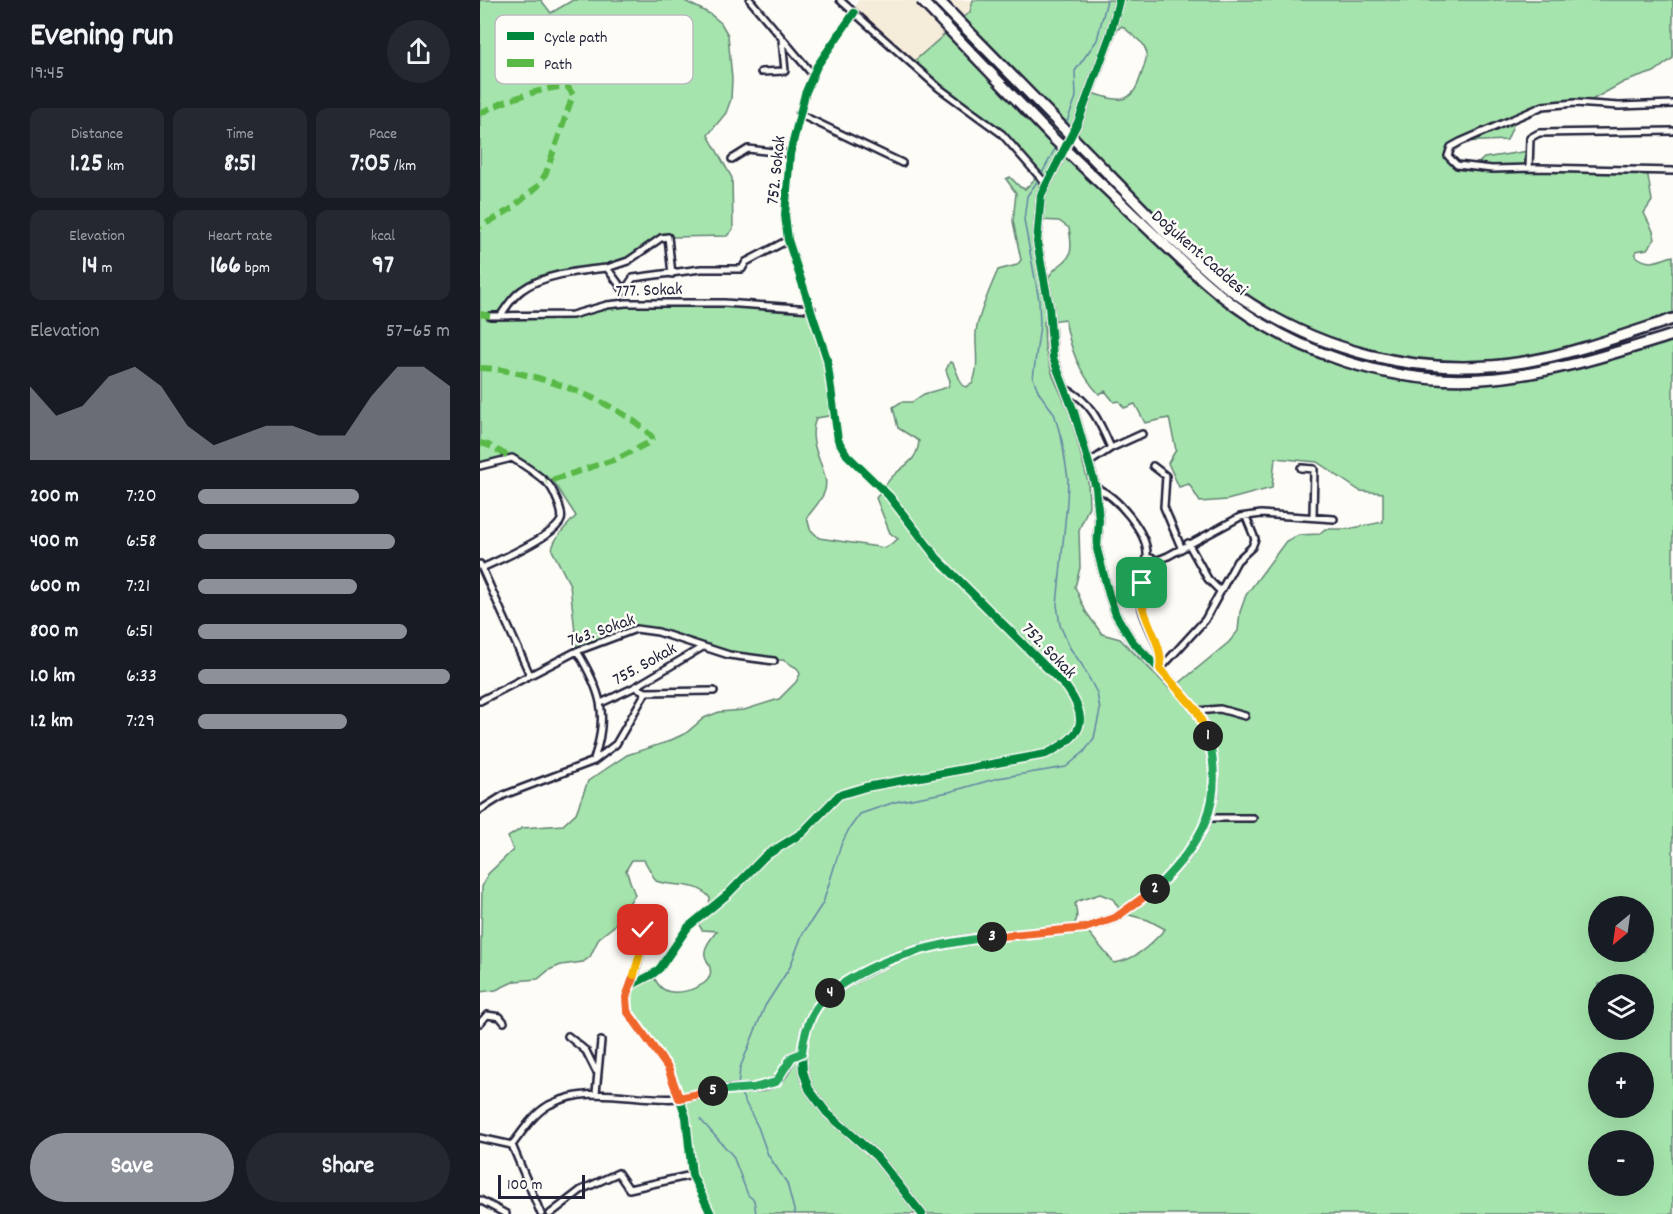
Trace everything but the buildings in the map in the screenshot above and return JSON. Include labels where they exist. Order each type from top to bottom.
[{"type":"main road","name":"Doğukent Caddesi","points":[[921,0],[1053,138],[1167,241],[1229,289],[1289,326],[1320,341],[1402,363],[1481,366],[1524,362],[1579,349],[1673,319]]},
{"type":"main road","name":"Doğukent Caddesi","points":[[938,0],[1223,297],[1284,336],[1317,351],[1355,364],[1400,374],[1439,379],[1482,379],[1529,374],[1585,362],[1673,335]]},
{"type":"street","points":[[750,0],[813,75]]},
{"type":"street","points":[[840,0],[939,88],[1002,134],[1046,184]]},
{"type":"street","points":[[922,1214],[876,1156],[817,1101],[804,1079],[802,1053],[806,1029],[816,1008],[824,998],[846,983],[897,957],[943,944],[1074,930],[1115,918],[1154,890],[1172,872],[1198,839],[1209,818],[1214,797],[1214,770],[1209,738],[1197,711],[1132,641],[1113,605],[1097,549],[1099,520],[1096,488],[1090,462],[1066,388],[1053,358],[1049,306],[1037,242],[1038,212],[1046,184],[1074,132],[1110,36],[1119,0]]},
{"type":"street","name":"752. Sokak","points":[[632,985],[660,968],[691,924],[728,894],[765,856],[802,833],[839,795],[866,787],[1036,757],[1065,743],[1075,734],[1080,723],[1081,711],[1067,688],[937,558],[889,496],[841,447],[836,432],[827,359],[788,240],[786,215],[790,154],[799,114],[813,75],[854,13]]},
{"type":"street","points":[[761,72],[785,71],[782,37]]},
{"type":"street","points":[[1673,104],[1619,106],[1575,103],[1543,106],[1460,142],[1449,152],[1451,161],[1468,167],[1673,171]]},
{"type":"street","points":[[799,114],[902,163]]},
{"type":"street","points":[[1529,168],[1530,138],[1539,133],[1673,131]]},
{"type":"street","points":[[732,159],[748,149],[790,154]]},
{"type":"street","points":[[501,315],[520,292],[534,284],[557,276],[607,268],[628,261],[661,238],[668,237],[672,274]]},
{"type":"street","points":[[624,291],[633,278],[701,269],[742,269],[746,262],[788,240]]},
{"type":"street","points":[[607,268],[624,291],[626,303]]},
{"type":"street","name":"777. Sokak","points":[[489,316],[572,315],[608,305],[626,303],[724,303],[812,309]]},
{"type":"street","points":[[1066,388],[1081,396],[1091,408],[1112,448]]},
{"type":"street","points":[[1090,462],[1112,448],[1142,434]]},
{"type":"street","points":[[480,466],[512,458],[544,481],[561,507],[563,517],[560,524],[524,549],[481,566],[531,675]]},
{"type":"street","points":[[1153,466],[1167,476],[1164,507],[1181,548]]},
{"type":"street","points":[[1301,468],[1314,469],[1313,517]]},
{"type":"street","points":[[1096,488],[1120,504],[1143,540],[1147,557],[1140,595],[1142,609],[1162,659],[1160,669]]},
{"type":"street","points":[[1147,557],[1158,560],[1234,519],[1261,514],[1334,519]]},
{"type":"street","points":[[1160,669],[1205,620],[1237,561],[1254,543],[1246,517]]},
{"type":"street","points":[[1188,543],[1208,579],[1220,591]]},
{"type":"street","name":"763. Sokak","points":[[481,699],[577,651],[636,629],[658,632],[701,648],[774,661]]},
{"type":"street","name":"755. Sokak","points":[[601,703],[635,687],[701,648]]},
{"type":"street","points":[[577,651],[589,672],[601,703],[603,725],[594,761]]},
{"type":"street","points":[[635,687],[646,692],[714,691]]},
{"type":"street","points":[[480,810],[504,795],[594,761],[616,744],[646,692]]},
{"type":"street","points":[[1197,711],[1220,709],[1245,716]]},
{"type":"street","points":[[1209,818],[1253,818]]},
{"type":"street","points":[[643,930],[644,939],[632,985],[626,997],[627,1011],[668,1068],[686,1117],[692,1175],[711,1214]]},
{"type":"street","points":[[480,1023],[487,1015],[500,1017],[504,1022]]},
{"type":"street","points":[[568,1036],[586,1051],[596,1072]]},
{"type":"street","points":[[596,1093],[596,1072],[601,1041]]},
{"type":"street","points":[[512,1145],[527,1124],[549,1106],[564,1099],[596,1093],[679,1098],[735,1088],[768,1085],[776,1082],[792,1057],[802,1053]]},
{"type":"street","points":[[480,1138],[512,1145]]},
{"type":"street","points":[[512,1145],[541,1214]]},
{"type":"street","points":[[550,1214],[581,1190],[618,1173],[629,1189],[692,1175]]},
{"type":"street","points":[[480,1200],[506,1214]]},
{"type":"shaded area","points":[[858,0],[973,1],[970,12],[911,64],[854,13]]},
{"type":"green space","points":[[480,0],[541,0],[551,13],[573,0],[683,0],[710,14],[721,23],[728,35],[732,79],[731,99],[726,113],[708,135],[732,178],[733,229],[727,236],[668,237],[628,261],[557,276],[527,287],[501,314],[572,315],[596,308],[672,302],[811,311],[827,359],[835,415],[816,418],[813,429],[813,439],[826,485],[820,500],[807,517],[810,529],[819,538],[885,548],[898,539],[890,533],[876,498],[891,477],[914,457],[919,441],[898,428],[893,407],[901,402],[912,402],[924,394],[948,387],[950,381],[946,370],[950,362],[953,363],[962,385],[966,387],[972,384],[977,365],[977,326],[985,302],[998,270],[1017,265],[1021,260],[1013,221],[1016,193],[1006,179],[1010,177],[1025,189],[1039,175],[1002,134],[911,64],[970,12],[973,0],[1673,0],[1673,58],[1654,72],[1624,82],[1590,101],[1543,106],[1516,118],[1507,140],[1460,142],[1451,147],[1451,161],[1473,168],[1484,158],[1529,151],[1529,168],[1647,170],[1652,201],[1644,213],[1655,239],[1647,249],[1636,251],[1636,256],[1650,262],[1673,256],[1673,319],[1579,349],[1481,366],[1359,353],[1257,307],[1163,231],[1157,237],[1252,317],[1355,364],[1439,379],[1529,374],[1673,335],[1673,1214],[711,1214],[692,1175],[688,1133],[674,1082],[628,1011],[629,990],[653,974],[660,986],[672,992],[691,990],[708,979],[710,968],[705,951],[717,931],[702,930],[699,925],[707,916],[710,898],[704,892],[692,887],[656,881],[644,860],[632,860],[626,870],[635,895],[614,926],[599,938],[590,957],[583,962],[561,965],[549,970],[538,979],[515,981],[496,990],[480,992],[482,887],[488,874],[513,850],[508,837],[522,828],[563,825],[576,813],[588,781],[627,755],[686,733],[704,718],[719,712],[744,710],[779,699],[796,682],[800,674],[797,668],[783,660],[758,660],[636,629],[577,651],[570,585],[552,550],[558,536],[576,516],[552,479],[546,482],[512,458],[480,464]],"holes":[[[1122,26],[1143,44],[1147,53],[1135,90],[1125,98],[1118,99],[1088,92],[1110,36]],[[1038,220],[1059,221],[1069,228],[1071,242],[1068,257],[1055,269],[1045,284]],[[1065,319],[1076,360],[1086,378],[1099,394],[1105,391],[1114,402],[1119,401],[1124,408],[1135,404],[1145,423],[1169,418],[1176,450],[1168,463],[1179,487],[1189,484],[1200,502],[1227,500],[1272,488],[1275,458],[1317,462],[1360,491],[1383,493],[1383,522],[1348,529],[1325,529],[1319,534],[1299,535],[1286,541],[1246,595],[1240,612],[1238,631],[1229,642],[1171,690],[1120,639],[1102,634],[1086,612],[1075,587],[1080,568],[1079,530],[1089,506],[1088,482],[1070,414],[1053,376],[1045,349],[1044,322]],[[1100,894],[1113,899],[1122,913],[1148,920],[1165,929],[1136,955],[1114,963],[1085,928],[1066,930],[1073,925],[1076,919],[1075,904]]]},
{"type":"waterway","points":[[1066,124],[1076,97],[1075,71],[1097,40],[1107,0]]},
{"type":"waterway","points":[[1041,175],[1056,147]]},
{"type":"waterway","points":[[738,1086],[740,1068],[765,1006],[790,967],[802,935],[823,903],[841,845],[860,814],[895,802],[949,792],[998,778],[1066,767],[1084,752],[1094,738],[1100,710],[1097,693],[1070,648],[1060,625],[1057,605],[1068,479],[1062,441],[1054,413],[1039,393],[1033,378],[1040,325],[1039,300],[1024,220],[1027,196],[1039,179]]},
{"type":"waterway","points":[[739,1090],[758,1127],[768,1155],[787,1183],[795,1214]]},
{"type":"waterway","points":[[700,1119],[733,1156],[748,1195],[754,1200],[756,1214]]},
{"type":"marked path","points":[[480,114],[509,100],[549,89],[568,87],[573,95],[546,173],[538,186],[511,209],[480,227]]},
{"type":"marked path","points":[[480,314],[490,316]]},
{"type":"marked path","points":[[480,368],[523,374],[572,389],[618,411],[652,437],[652,441],[619,458],[546,482]]},
{"type":"marked path","points":[[480,443],[512,458]]},
{"type":"cycle path","points":[[922,1214],[876,1156],[827,1113],[809,1089],[803,1071],[802,1053],[806,1029],[816,1008],[824,998],[846,983],[897,957],[923,948],[969,939],[1085,928],[1115,918],[1154,890],[1185,858],[1204,828],[1214,797],[1214,770],[1204,723],[1186,697],[1132,641],[1116,615],[1109,595],[1097,549],[1099,520],[1096,488],[1074,412],[1053,358],[1049,306],[1037,242],[1041,195],[1078,122],[1110,36],[1119,0]]},
{"type":"cycle path","points":[[711,1214],[692,1175],[686,1117],[674,1082],[668,1068],[628,1011],[626,1003],[632,985],[660,968],[688,927],[728,894],[765,856],[802,833],[839,795],[866,787],[1046,754],[1074,735],[1079,727],[1080,719],[1079,710],[1067,688],[937,558],[889,496],[847,455],[838,440],[827,359],[788,240],[785,215],[790,154],[805,94],[817,66],[854,13]]},
{"type":"route","points":[[643,930],[644,939],[632,985],[626,997],[627,1011],[668,1068],[679,1098],[721,1089],[753,1088],[776,1082],[792,1057],[797,1053],[802,1053],[806,1029],[816,1008],[824,998],[846,983],[897,957],[923,948],[969,939],[1085,928],[1115,918],[1154,890],[1185,858],[1209,818],[1214,797],[1214,770],[1204,723],[1186,697],[1160,669],[1162,659],[1142,609],[1140,595],[1142,583]]}]
